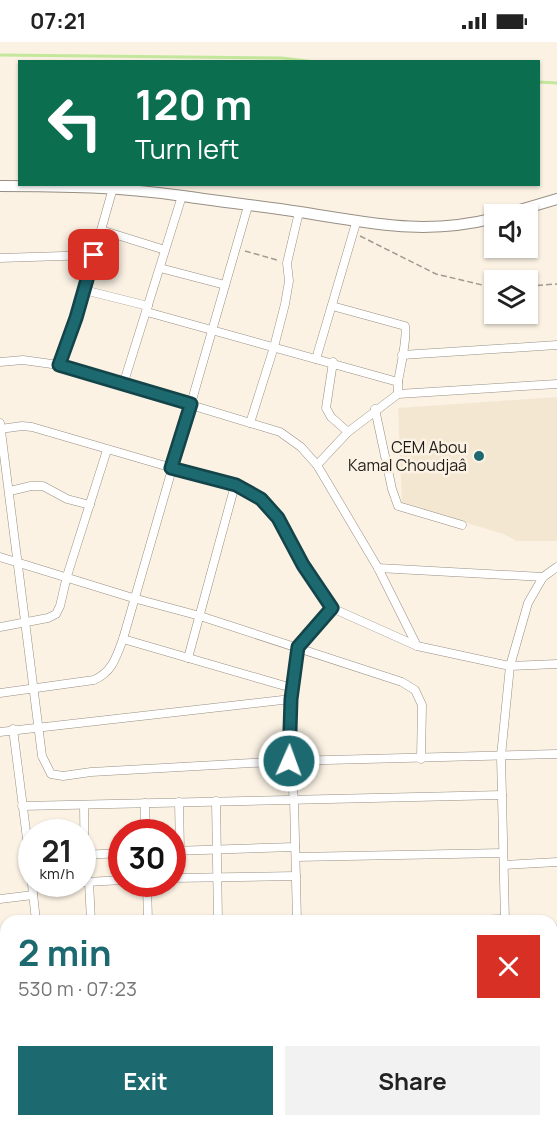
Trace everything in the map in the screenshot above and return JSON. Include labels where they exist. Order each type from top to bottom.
[{"type":"street","points":[[0,186],[113,188],[182,196],[299,212],[355,228],[438,228],[484,221]]},
{"type":"street","points":[[59,365],[84,290],[113,188]]},
{"type":"street","points":[[123,385],[182,196]]},
{"type":"street","points":[[538,205],[557,199]]},
{"type":"street","points":[[0,693],[75,684],[101,677],[112,667],[123,639],[248,206]]},
{"type":"street","points":[[250,423],[274,347],[288,292],[287,263],[299,212]]},
{"type":"street","points":[[316,359],[355,228]]},
{"type":"street","points":[[101,230],[165,250]]},
{"type":"street","points":[[0,258],[94,255]]},
{"type":"street","points":[[160,268],[225,285]]},
{"type":"street","points":[[84,290],[212,331],[398,382]]},
{"type":"street","points":[[332,306],[405,326],[398,394]]},
{"type":"street","points":[[402,355],[557,345]]},
{"type":"street","points":[[0,362],[23,360],[59,365],[280,432],[291,439],[316,465],[378,568],[417,646]]},
{"type":"street","points":[[333,363],[326,408],[329,415],[348,432]]},
{"type":"street","points":[[316,465],[348,432],[398,394],[557,384]]},
{"type":"street","points":[[375,410],[392,489],[398,506],[462,525]]},
{"type":"street","points":[[0,423],[42,756],[47,769],[55,776],[289,761],[557,754]]},
{"type":"street","points":[[0,429],[32,427],[248,490],[268,506],[278,518],[303,565],[332,608],[417,646],[510,666],[557,664]]},
{"type":"street","points":[[0,627],[26,624],[56,614],[107,450]]},
{"type":"street","points":[[188,658],[236,485]]},
{"type":"street","points":[[9,491],[43,486],[67,499],[90,505]]},
{"type":"street","points":[[0,557],[200,616],[402,682],[415,690],[422,705],[421,759]]},
{"type":"street","points":[[505,915],[501,756],[510,666],[528,603],[543,577],[557,567]]},
{"type":"street","points":[[378,568],[543,577]]},
{"type":"street","points":[[297,915],[294,799],[289,761],[292,688],[298,647],[332,608]]},
{"type":"street","points":[[123,639],[292,688]]},
{"type":"street","points":[[0,732],[291,699]]},
{"type":"street","points":[[14,729],[24,819]]},
{"type":"street","points":[[22,806],[502,795]]},
{"type":"street","points":[[216,801],[218,915]]},
{"type":"street","points":[[178,819],[179,802]]},
{"type":"street","points":[[145,803],[145,819]]},
{"type":"street","points":[[84,804],[84,819]]},
{"type":"street","points":[[186,851],[295,847]]},
{"type":"street","points":[[296,857],[503,853]]},
{"type":"street","points":[[504,865],[557,862]]},
{"type":"street","points":[[186,877],[296,876]]},
{"type":"street","points":[[0,899],[18,897]]},
{"type":"street","points":[[33,897],[35,915]]},
{"type":"street","points":[[88,897],[90,915]]},
{"type":"street","points":[[147,897],[148,915]]},
{"type":"path","points":[[355,228],[436,274],[484,286]]},
{"type":"path","points":[[235,248],[287,263]]},
{"type":"path","points":[[538,285],[557,284]]},
{"type":"shaded area","name":"CEM Abou Kamal Choudjaâ","points":[[557,397],[557,541],[517,541],[503,534],[402,503],[398,408]]},
{"type":"waterway","points":[[0,55],[298,60]]},
{"type":"waterway","points":[[540,82],[557,83]]},
{"type":"place","name":"CEM Abou Kamal Choudjaâ","points":[[479,456]]},
{"type":"route","points":[[94,255],[76,318],[59,365],[191,404],[171,468],[236,485],[261,499],[278,518],[303,565],[332,608],[298,647],[291,699],[289,761]]}]
